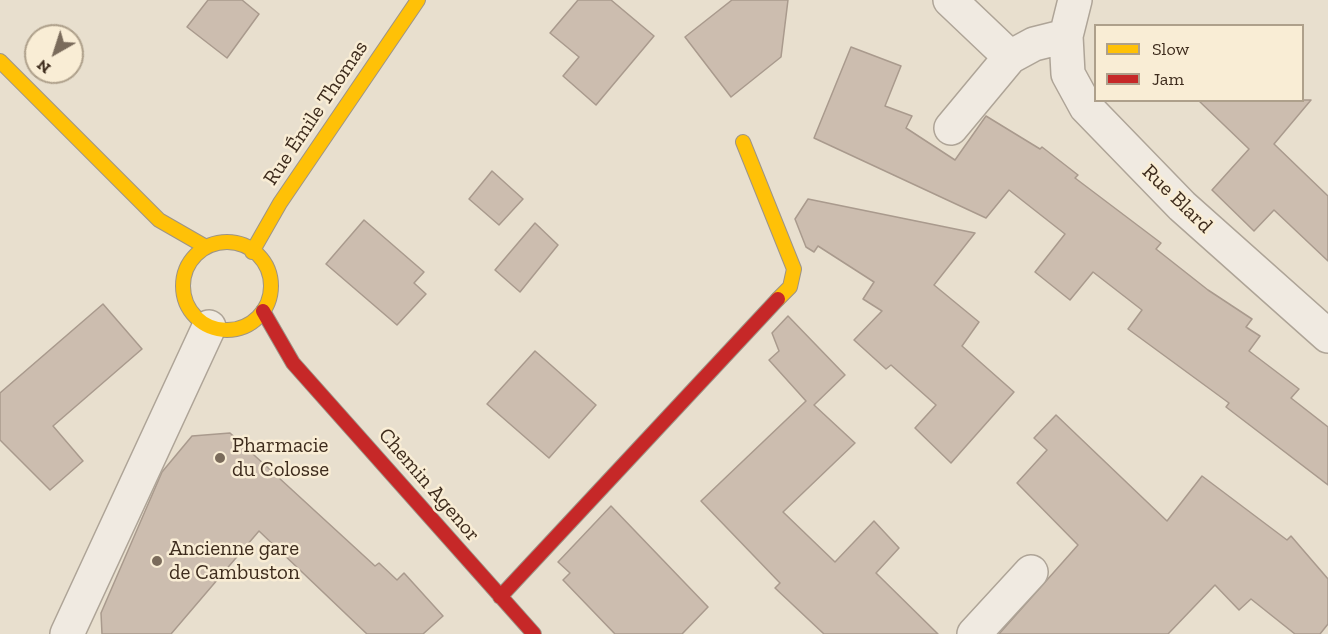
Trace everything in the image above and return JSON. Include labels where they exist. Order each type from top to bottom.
[{"type":"main road","name":"Rue Émile Thomas","points":[[252,252],[280,202],[418,0]]},
{"type":"main road","points":[[0,62],[159,220],[206,247]]},
{"type":"main road","points":[[500,597],[790,287],[794,269],[743,142]]},
{"type":"main road","points":[[159,220],[181,258],[183,295],[189,308],[224,328],[252,322],[263,311],[269,298],[270,284],[267,269],[252,252],[234,243],[219,243],[206,247],[195,256],[181,258]]},
{"type":"main road","name":"Chemin Agenor","points":[[263,311],[293,363],[534,634]]},
{"type":"main road","name":"Chemin Agenor","points":[[224,328],[261,343],[293,363]]},
{"type":"street","points":[[951,0],[1010,57]]},
{"type":"street","name":"Rue Blard","points":[[1076,0],[1066,36],[1068,74],[1086,107],[1182,206],[1328,336]]},
{"type":"street","points":[[951,128],[1010,57],[1034,44],[1066,36]]},
{"type":"street","points":[[67,634],[224,328]]},
{"type":"street","points":[[974,634],[1031,572]]},
{"type":"building","points":[[208,0],[242,0],[259,14],[227,58],[187,27]]},
{"type":"building","points":[[578,0],[611,0],[654,36],[596,105],[563,76],[579,57],[550,33]]},
{"type":"building","points":[[732,0],[788,0],[781,57],[731,97],[685,37]]},
{"type":"building","points":[[851,47],[901,66],[885,106],[912,116],[906,128],[955,160],[986,116],[1040,149],[1042,147],[1078,175],[1075,178],[1161,243],[1156,249],[1208,290],[1252,319],[1246,327],[1260,336],[1249,351],[1299,389],[1291,398],[1328,427],[1328,485],[1226,407],[1229,403],[1128,329],[1142,310],[1093,272],[1070,300],[1035,272],[1065,234],[1009,190],[986,218],[814,138]]},
{"type":"building","points":[[1304,100],[1311,100],[1274,144],[1328,196],[1328,261],[1274,210],[1254,231],[1212,190],[1249,149],[1200,102],[1304,102]]},
{"type":"building","points":[[492,171],[523,199],[499,225],[469,199]]},
{"type":"building","points":[[808,199],[975,233],[934,285],[979,322],[962,346],[1014,392],[951,463],[915,428],[936,405],[891,365],[886,369],[854,340],[882,311],[863,299],[874,282],[818,246],[814,252],[806,247],[795,219]]},
{"type":"building","points":[[364,220],[424,272],[414,283],[426,294],[397,325],[326,264]]},
{"type":"building","points":[[535,223],[558,245],[520,292],[495,270]]},
{"type":"building","points":[[103,304],[142,349],[53,426],[83,461],[50,490],[0,440],[0,393]]},
{"type":"building","points":[[788,316],[845,375],[814,405],[855,443],[783,512],[835,562],[874,521],[899,548],[876,573],[938,634],[824,634],[775,588],[780,583],[701,501],[806,401],[769,360],[779,351],[772,333]]},
{"type":"building","points":[[535,351],[596,405],[549,458],[487,404]]},
{"type":"building","points":[[1056,415],[1167,521],[1202,476],[1287,540],[1291,536],[1328,579],[1328,624],[1320,634],[1295,634],[1251,599],[1239,610],[1215,585],[1168,634],[999,634],[1078,545],[1017,483],[1047,450],[1034,438]]},
{"type":"building","points":[[230,433],[375,566],[379,563],[397,580],[404,573],[443,616],[423,634],[367,634],[259,531],[171,634],[102,634],[101,613],[162,472],[192,436]]},
{"type":"building","points":[[611,506],[708,607],[682,634],[615,634],[563,580],[570,573],[558,562]]},
{"type":"traffic: slow","points":[[252,252],[280,203],[418,0]]},
{"type":"traffic: slow","points":[[0,61],[159,220],[206,247]]},
{"type":"traffic: slow","points":[[743,142],[794,269],[790,287],[778,299]]},
{"type":"traffic: slow","points":[[227,242],[244,246],[258,255],[267,269],[271,286],[267,303],[258,317],[244,326],[227,330],[210,326],[196,317],[187,303],[183,286],[187,269],[196,255],[210,246],[227,242]]},
{"type":"traffic: jam","points":[[500,597],[778,299]]},
{"type":"traffic: jam","points":[[263,311],[293,363],[534,634]]},
{"type":"place","name":"Pharmacie du Colosse","points":[[220,458]]},
{"type":"place","name":"Ancienne gare de Cambuston","points":[[157,561]]}]
